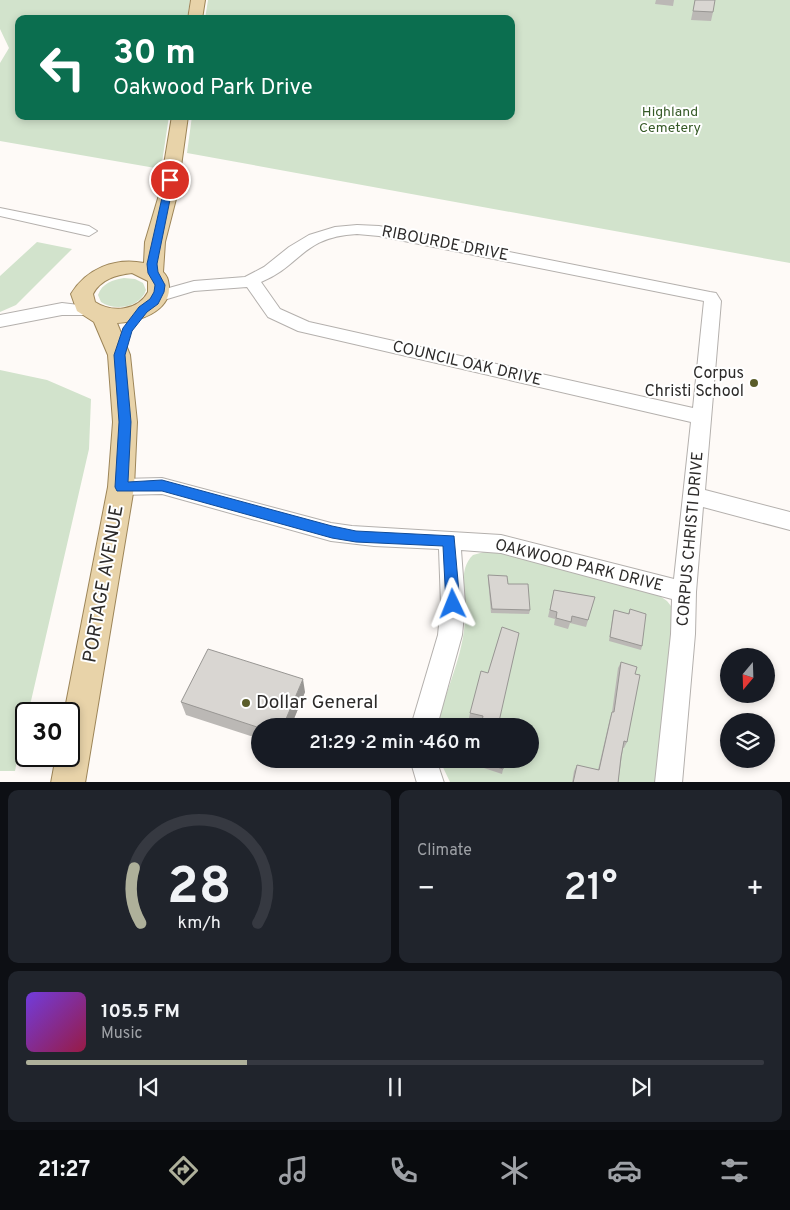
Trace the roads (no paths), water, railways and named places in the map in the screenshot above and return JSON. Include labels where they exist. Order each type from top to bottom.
[{"type":"main road","points":[[196,15],[198,0]]},
{"type":"main road","points":[[159,226],[138,256],[119,268],[99,275],[85,287],[82,300],[95,313],[122,316],[153,289],[159,226],[168,195],[179,120]]},
{"type":"main road","points":[[119,268],[137,268],[153,289]]},
{"type":"main road","name":"PORTAGE AVENUE","points":[[119,355],[127,330],[153,289]]},
{"type":"main road","name":"PORTAGE AVENUE","points":[[68,782],[121,487],[125,422],[119,355],[104,319],[95,313]]},
{"type":"street","points":[[0,212],[88,231]]},
{"type":"street","name":"RIBOURDE DRIVE","points":[[153,289],[234,284],[251,280],[274,270],[293,251],[312,239],[342,230],[366,229],[710,296]]},
{"type":"street","name":"COUNCIL OAK DRIVE","points":[[251,280],[274,313],[304,327],[701,417]]},
{"type":"street","points":[[1,321],[60,300],[85,287]]},
{"type":"street","name":"CORPUS CHRISTI DRIVE","points":[[668,782],[683,634],[684,592],[712,311],[710,296]]},
{"type":"street","points":[[1,321],[62,309],[95,313]]},
{"type":"street","name":"OAKWOOD PARK DRIVE","points":[[121,487],[162,486],[332,532],[356,536],[479,541],[513,546],[684,592]]},
{"type":"street","points":[[693,496],[790,521]]},
{"type":"street","points":[[426,718],[450,635],[453,604],[449,540]]},
{"type":"place","name":"Corpus Christi School","points":[[754,383]]},
{"type":"place","name":"Dollar General","points":[[246,703]]},
{"type":"park label","name":"Highland Cemetery","points":[[670,120]]}]
